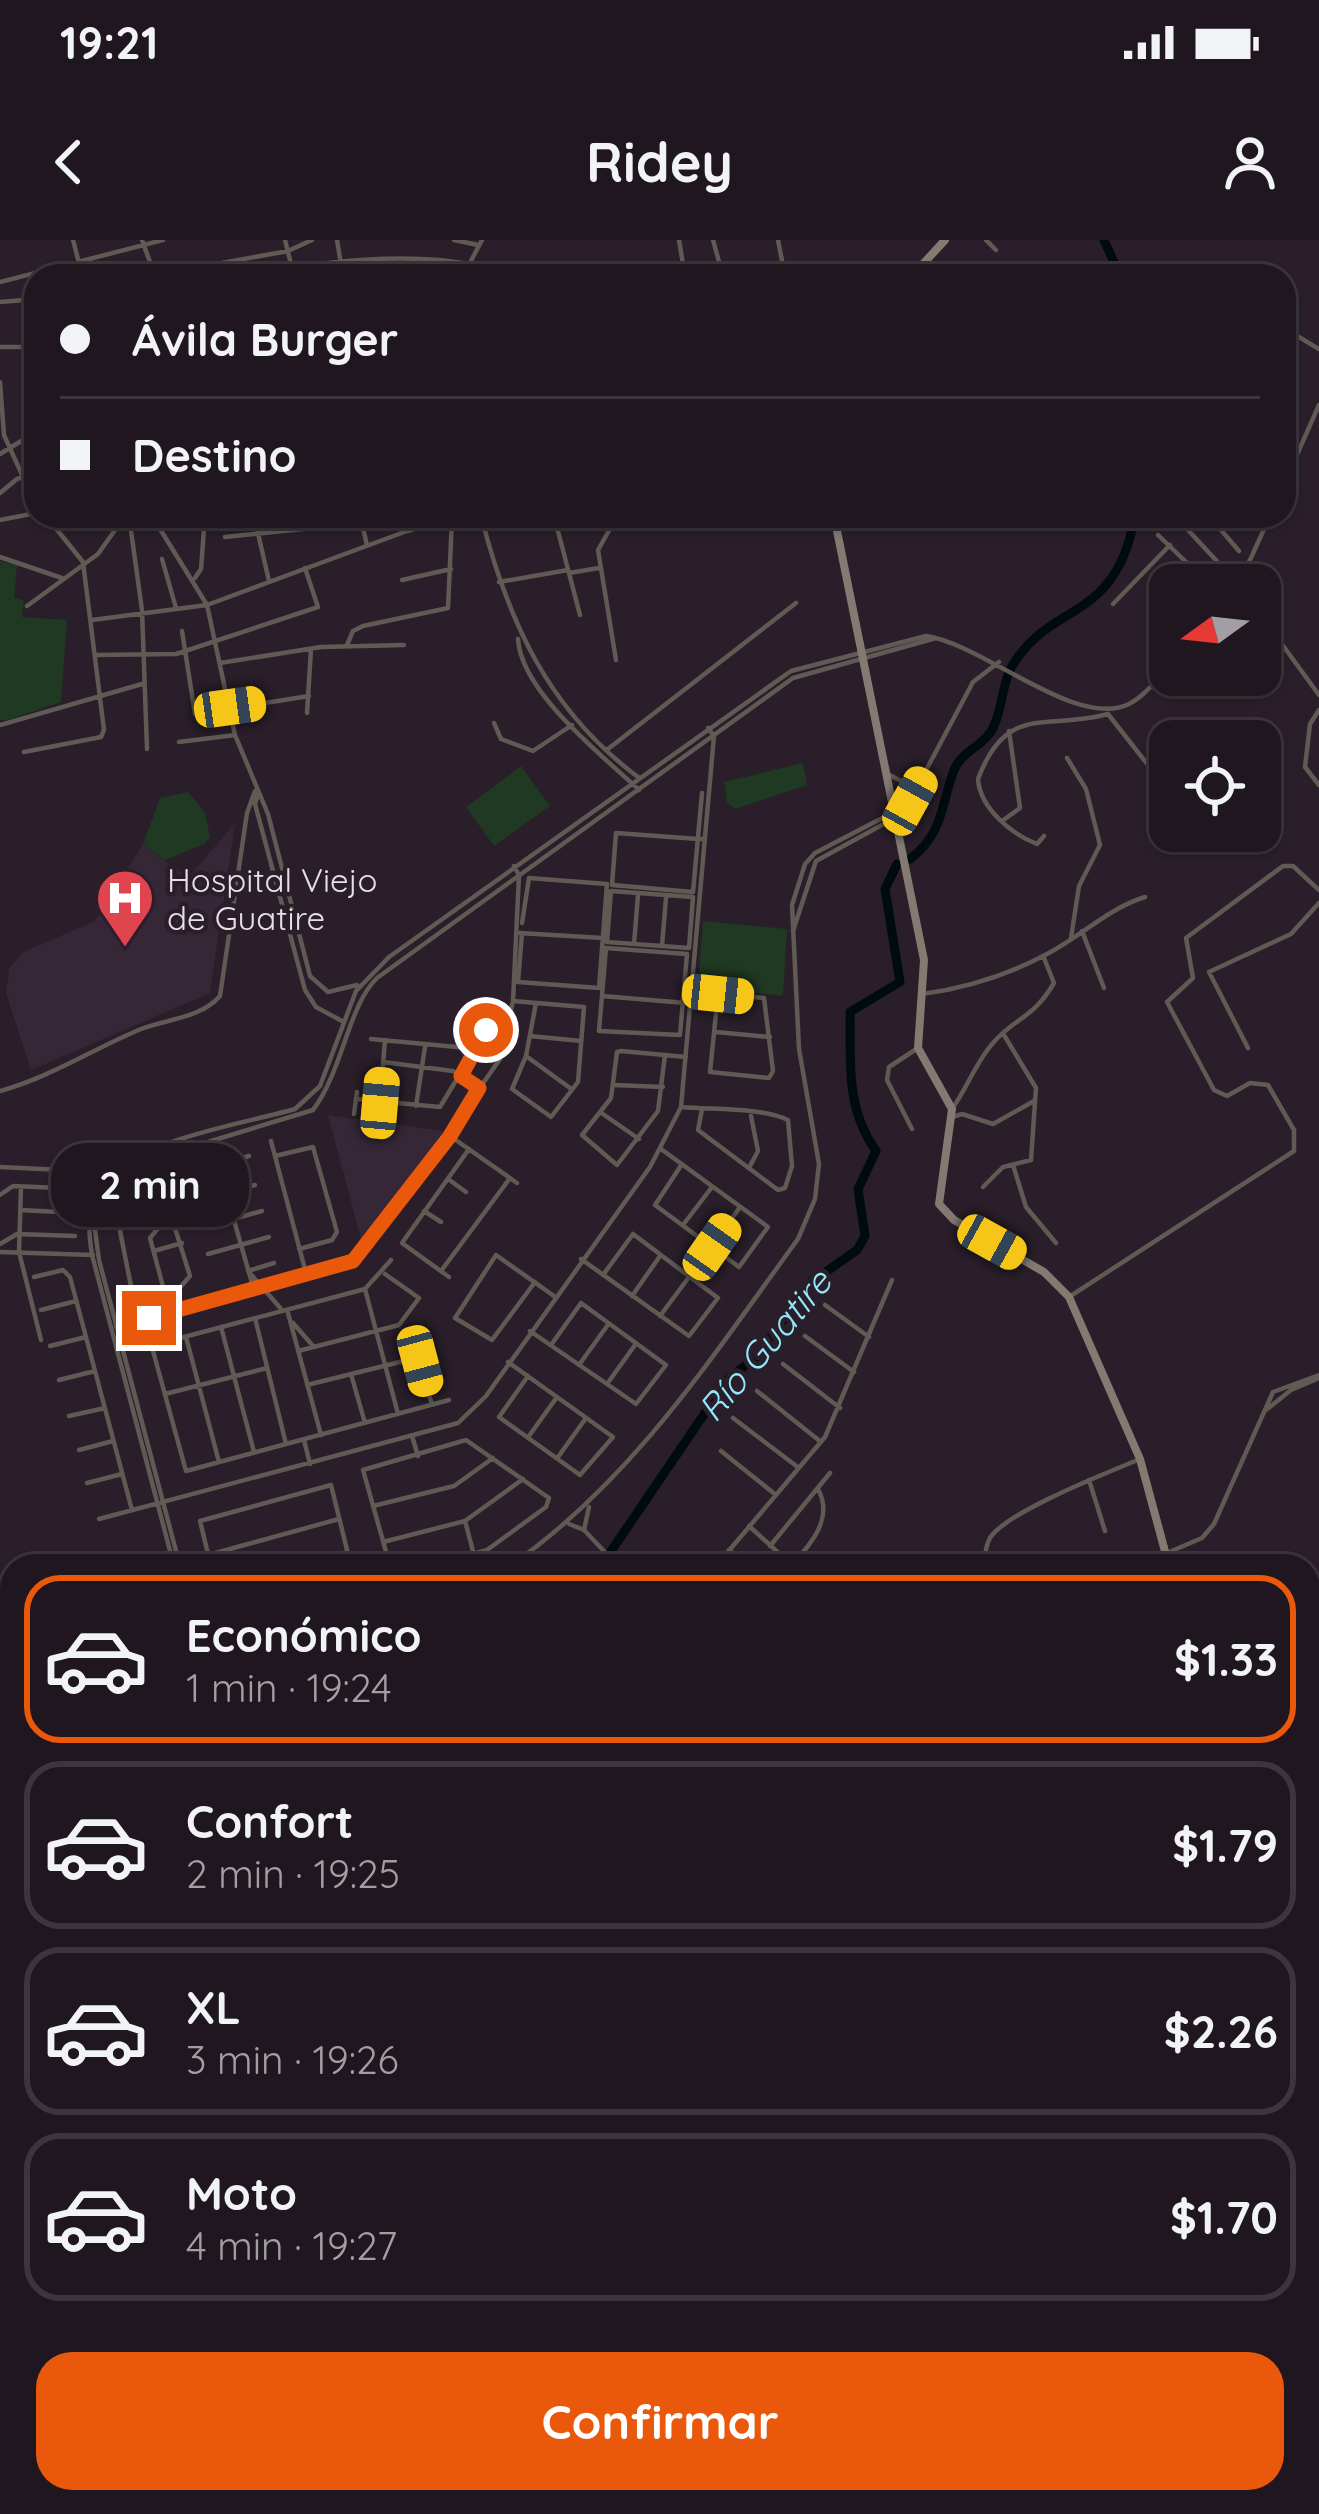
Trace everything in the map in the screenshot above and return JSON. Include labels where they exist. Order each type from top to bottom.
[{"type":"main road","points":[[922,264],[945,240]]},
{"type":"main road","points":[[836,528],[924,960],[918,1048],[952,1113],[938,1183],[942,1210],[1044,1272],[1070,1297],[1140,1459],[1166,1553]]},
{"type":"street","points":[[74,240],[79,262]]},
{"type":"street","points":[[71,264],[163,240]]},
{"type":"street","points":[[285,240],[291,264]]},
{"type":"street","points":[[218,264],[288,251],[312,240]]},
{"type":"street","points":[[337,240],[341,264],[424,259],[467,264],[480,242],[454,240]]},
{"type":"street","points":[[986,240],[996,250]]},
{"type":"street","points":[[0,382],[9,448],[23,477],[0,494]]},
{"type":"street","points":[[1296,457],[1319,405]]},
{"type":"street","points":[[0,454],[24,439]]},
{"type":"street","points":[[24,752],[101,736],[104,730],[83,562],[58,528]]},
{"type":"street","points":[[27,606],[111,541],[119,528]]},
{"type":"street","points":[[129,528],[142,610],[147,749]]},
{"type":"street","points":[[160,528],[195,578],[207,605],[235,735],[257,791],[310,976],[318,987],[351,1001],[356,1016]]},
{"type":"street","points":[[195,578],[201,569],[204,528]]},
{"type":"street","points":[[256,528],[269,581]]},
{"type":"street","points":[[224,537],[283,528]]},
{"type":"street","points":[[363,528],[367,545]]},
{"type":"street","points":[[92,620],[207,605],[421,528]]},
{"type":"street","points":[[347,645],[353,631],[363,626],[448,608],[452,528]]},
{"type":"street","points":[[484,528],[517,634],[542,680],[569,718],[639,790]]},
{"type":"street","points":[[557,528],[580,615]]},
{"type":"street","points":[[610,528],[598,550],[616,660]]},
{"type":"street","points":[[1186,528],[1219,564]]},
{"type":"street","points":[[1219,528],[1239,551]]},
{"type":"street","points":[[1248,564],[1264,528]]},
{"type":"street","points":[[1158,535],[1189,564]]},
{"type":"street","points":[[1113,604],[1170,545]]},
{"type":"street","points":[[0,556],[63,578]]},
{"type":"street","points":[[161,559],[176,608]]},
{"type":"street","points":[[96,656],[186,652],[318,607],[304,568]]},
{"type":"street","points":[[499,582],[601,568]]},
{"type":"street","points":[[402,580],[451,569]]},
{"type":"street","points":[[608,749],[796,603]]},
{"type":"street","points":[[182,631],[195,714],[309,696]]},
{"type":"street","points":[[339,992],[361,982],[514,866],[791,671],[937,638],[999,662],[1074,703],[1108,711],[1149,765]]},
{"type":"street","points":[[1281,643],[1319,695]]},
{"type":"street","points":[[220,663],[347,645],[404,645]]},
{"type":"street","points":[[308,713],[311,649]]},
{"type":"street","points":[[106,1193],[133,1173],[230,1131],[313,1109],[344,1057],[356,1016],[377,978],[793,678],[860,657]]},
{"type":"street","points":[[527,1554],[568,1524],[620,1475],[798,1239],[814,1199],[818,1142],[799,1049],[793,932],[792,905],[805,864],[831,842],[894,824],[974,682],[999,662]]},
{"type":"street","points":[[0,725],[142,684]]},
{"type":"street","points":[[1044,836],[1034,844],[1002,821],[981,793],[978,779],[988,755],[1009,731],[1027,721],[1108,711],[1129,704],[1149,684]]},
{"type":"street","points":[[1319,710],[1310,724],[1305,767],[1319,785]]},
{"type":"street","points":[[569,718],[647,784]]},
{"type":"street","points":[[494,724],[502,740],[532,751],[569,718]]},
{"type":"street","points":[[701,839],[616,833],[612,885],[693,892],[701,839],[714,736],[708,728]]},
{"type":"street","points":[[1002,821],[1020,808],[1009,731]]},
{"type":"street","points":[[178,742],[235,735]]},
{"type":"street","points":[[1067,758],[1086,789],[1100,845],[1079,886],[1071,938]]},
{"type":"street","points":[[884,772],[901,781],[925,775]]},
{"type":"street","points":[[257,791],[255,804],[305,989],[321,1011],[353,1024]]},
{"type":"street","points":[[0,1091],[37,1081],[145,1028],[212,1005],[220,996],[247,813],[257,791]]},
{"type":"street","points":[[99,1519],[458,1423],[486,1396],[661,1149],[681,1107],[687,1057],[688,1003],[687,954],[606,947],[599,1030],[680,1035],[688,1003],[693,991],[694,923],[693,897],[611,891],[607,941],[688,948],[694,923],[702,793]]},
{"type":"street","points":[[514,866],[519,874],[518,982],[599,988],[605,883],[529,878],[522,923]]},
{"type":"street","points":[[1070,1297],[1294,1151],[1294,1130],[1268,1085],[1250,1084],[1227,1096],[1214,1090],[1168,1002],[1193,978],[1186,938],[1283,866],[1293,866],[1319,890]]},
{"type":"street","points":[[634,944],[638,893]]},
{"type":"street","points":[[662,946],[666,895]]},
{"type":"street","points":[[922,994],[975,986],[1044,957],[1118,906],[1145,897]]},
{"type":"street","points":[[1248,1048],[1209,972],[1292,934],[1319,903]]},
{"type":"street","points":[[1082,931],[1104,988]]},
{"type":"street","points":[[520,933],[603,938]]},
{"type":"street","points":[[113,1328],[307,1276],[353,1261],[367,1250],[500,1059],[513,1001],[520,933]]},
{"type":"street","points":[[1036,1100],[993,1124],[952,1113],[1004,1034],[1028,1020],[1054,983],[1044,957]]},
{"type":"street","points":[[174,1554],[95,1255],[90,1208],[108,1175],[224,1126],[295,1109],[320,1086],[361,982]]},
{"type":"street","points":[[693,991],[764,998],[773,1071],[769,1078],[710,1072],[718,994]]},
{"type":"street","points":[[602,996],[688,1003]]},
{"type":"street","points":[[513,1001],[584,1007],[578,1082],[551,1117],[512,1089],[526,1056],[536,1003]]},
{"type":"street","points":[[354,1114],[356,1095],[380,1103],[440,1107],[486,1030]]},
{"type":"street","points":[[714,1032],[770,1037]]},
{"type":"street","points":[[982,1187],[991,1175],[1031,1160],[1036,1088],[1004,1034]]},
{"type":"street","points":[[530,1036],[581,1042]]},
{"type":"street","points":[[371,1039],[478,1049]]},
{"type":"street","points":[[380,1103],[385,1040]]},
{"type":"street","points":[[416,1106],[425,1044]]},
{"type":"street","points":[[912,1129],[886,1080],[889,1067],[918,1048]]},
{"type":"street","points":[[665,1055],[658,1111],[617,1165],[582,1139],[615,1085],[617,1052],[665,1055],[687,1057]]},
{"type":"street","points":[[526,1056],[572,1090]]},
{"type":"street","points":[[383,1062],[461,1076],[479,1088]]},
{"type":"street","points":[[615,1085],[663,1087]]},
{"type":"street","points":[[681,1107],[702,1109],[750,1114],[788,1120],[793,1154],[781,1190],[698,1130],[702,1109]]},
{"type":"street","points":[[600,1112],[639,1139]]},
{"type":"street","points":[[749,1168],[758,1151],[750,1114]]},
{"type":"street","points":[[450,1136],[517,1183]]},
{"type":"street","points":[[271,1141],[307,1276]]},
{"type":"street","points":[[275,1156],[313,1147],[337,1232],[332,1240],[299,1249]]},
{"type":"street","points":[[449,1276],[402,1243],[469,1149]]},
{"type":"street","points":[[661,1149],[682,1164],[767,1227],[739,1267],[655,1204],[682,1164]]},
{"type":"street","points":[[185,1174],[249,1156]]},
{"type":"street","points":[[1013,1165],[1025,1207],[1056,1244]]},
{"type":"street","points":[[218,1166],[254,1290]]},
{"type":"street","points":[[0,1167],[133,1173]]},
{"type":"street","points":[[95,1255],[98,1209],[108,1175]]},
{"type":"street","points":[[441,1271],[510,1178]]},
{"type":"street","points":[[448,1179],[466,1192]]},
{"type":"street","points":[[195,1201],[255,1185]]},
{"type":"street","points":[[0,1195],[7,1187],[82,1189],[85,1198],[78,1213],[20,1210]]},
{"type":"street","points":[[21,1187],[19,1252],[41,1340]]},
{"type":"street","points":[[683,1225],[713,1187]]},
{"type":"street","points":[[153,1192],[168,1194],[182,1244],[190,1276],[177,1291],[136,1299],[120,1231],[124,1217],[153,1192]]},
{"type":"street","points":[[712,1247],[740,1207]]},
{"type":"street","points":[[201,1228],[262,1211]]},
{"type":"street","points":[[424,1211],[441,1222]]},
{"type":"street","points":[[165,1294],[152,1234],[176,1221]]},
{"type":"street","points":[[0,1248],[20,1234],[75,1236]]},
{"type":"street","points":[[581,1259],[603,1275],[632,1295],[688,1336],[718,1298],[633,1234],[603,1275]]},
{"type":"street","points":[[208,1254],[268,1237]]},
{"type":"street","points":[[154,1252],[182,1244]]},
{"type":"street","points":[[0,1248],[95,1255]]},
{"type":"street","points":[[535,1282],[492,1340],[455,1318],[492,1256],[535,1282],[554,1297]]},
{"type":"street","points":[[632,1295],[661,1256]]},
{"type":"street","points":[[152,1346],[365,1289],[391,1260]]},
{"type":"street","points":[[248,1271],[274,1263]]},
{"type":"street","points":[[248,1271],[314,1347]]},
{"type":"street","points":[[34,1277],[68,1272],[132,1510]]},
{"type":"street","points":[[298,1351],[400,1325],[419,1298],[383,1272]]},
{"type":"street","points":[[660,1316],[689,1277]]},
{"type":"street","points":[[726,1554],[821,1442],[840,1408],[892,1280]]},
{"type":"street","points":[[365,1289],[398,1414]]},
{"type":"street","points":[[177,1291],[182,1310]]},
{"type":"street","points":[[41,1310],[76,1301]]},
{"type":"street","points":[[530,1330],[551,1345],[579,1365],[636,1404],[666,1365],[580,1303],[551,1345]]},
{"type":"street","points":[[825,1305],[869,1337]]},
{"type":"street","points":[[255,1318],[286,1444]]},
{"type":"street","points":[[290,1319],[321,1435]]},
{"type":"street","points":[[579,1365],[609,1324]]},
{"type":"street","points":[[221,1327],[254,1453]]},
{"type":"street","points":[[147,1329],[186,1471],[449,1400]]},
{"type":"street","points":[[185,1336],[219,1462]]},
{"type":"street","points":[[805,1336],[855,1372]]},
{"type":"street","points":[[50,1346],[86,1337]]},
{"type":"street","points":[[607,1384],[636,1344]]},
{"type":"street","points":[[307,1385],[420,1361],[432,1405]]},
{"type":"street","points":[[508,1362],[528,1376],[613,1437],[580,1475],[499,1417],[528,1376]]},
{"type":"street","points":[[783,1364],[840,1408]]},
{"type":"street","points":[[165,1394],[267,1368]]},
{"type":"street","points":[[59,1380],[95,1371]]},
{"type":"street","points":[[351,1373],[365,1423]]},
{"type":"street","points":[[1166,1553],[1208,1533],[1262,1414],[1280,1386],[1319,1377]]},
{"type":"street","points":[[757,1390],[821,1442]]},
{"type":"street","points":[[528,1438],[557,1397]]},
{"type":"street","points":[[69,1416],[104,1408]]},
{"type":"street","points":[[557,1459],[586,1418]]},
{"type":"street","points":[[733,1418],[799,1468]]},
{"type":"street","points":[[412,1436],[418,1456]]},
{"type":"street","points":[[304,1439],[310,1464]]},
{"type":"street","points":[[386,1554],[363,1470],[466,1440],[549,1498],[546,1507],[477,1554]]},
{"type":"street","points":[[80,1450],[113,1441]]},
{"type":"street","points":[[721,1451],[776,1495]]},
{"type":"street","points":[[373,1507],[454,1486],[493,1458]]},
{"type":"street","points":[[987,1554],[993,1534],[1089,1480],[1140,1459]]},
{"type":"street","points":[[770,1546],[830,1473]]},
{"type":"street","points":[[87,1484],[122,1474]]},
{"type":"street","points":[[383,1542],[465,1521],[523,1479]]},
{"type":"street","points":[[1089,1480],[1105,1531]]},
{"type":"street","points":[[208,1554],[200,1521],[331,1485],[348,1552],[341,1554]]},
{"type":"street","points":[[803,1554],[817,1536],[824,1500],[818,1489]]},
{"type":"street","points":[[160,1503],[171,1554]]},
{"type":"street","points":[[584,1530],[590,1504]]},
{"type":"street","points":[[212,1554],[339,1519]]},
{"type":"street","points":[[465,1521],[473,1554]]},
{"type":"street","points":[[568,1524],[584,1530],[605,1554]]},
{"type":"street","points":[[749,1526],[779,1554]]},
{"type":"street","points":[[729,1550],[734,1554]]},
{"type":"shaded area","name":"Hospital Viejo de Guatire","points":[[235,823],[210,993],[31,1070],[6,993],[9,969],[23,952],[95,921],[143,844],[188,878]]},
{"type":"shaded area","points":[[328,1115],[444,1131],[362,1243]]},
{"type":"green space","points":[[0,561],[17,565],[14,598],[24,600],[22,617],[67,620],[61,702],[8,720],[0,720]]},
{"type":"green space","points":[[803,763],[807,785],[735,809],[727,803],[724,782]]},
{"type":"green space","points":[[521,766],[550,806],[494,846],[466,807]]},
{"type":"green space","points":[[188,792],[205,812],[210,837],[165,860],[143,844],[160,798]]},
{"type":"green space","points":[[703,921],[787,929],[783,996],[698,986]]},
{"type":"waterway","name":"Río Guatire","points":[[1104,240],[1115,264]]},
{"type":"waterway","name":"Río Guatire","points":[[910,859],[935,828],[958,763],[992,730],[1011,668],[1027,646],[1097,594],[1113,576],[1132,528]]},
{"type":"waterway","name":"Río Guatire","points":[[609,1554],[728,1379],[756,1357],[810,1283],[857,1250],[865,1236],[858,1189],[876,1151],[854,1101],[850,1012],[900,982],[885,889],[897,864]]},
{"type":"place","name":"Hospital Viejo de Guatire","points":[[125,949]]},
{"type":"route","points":[[149,1318],[328,1271],[367,1250],[479,1088],[461,1076],[486,1030]]}]
